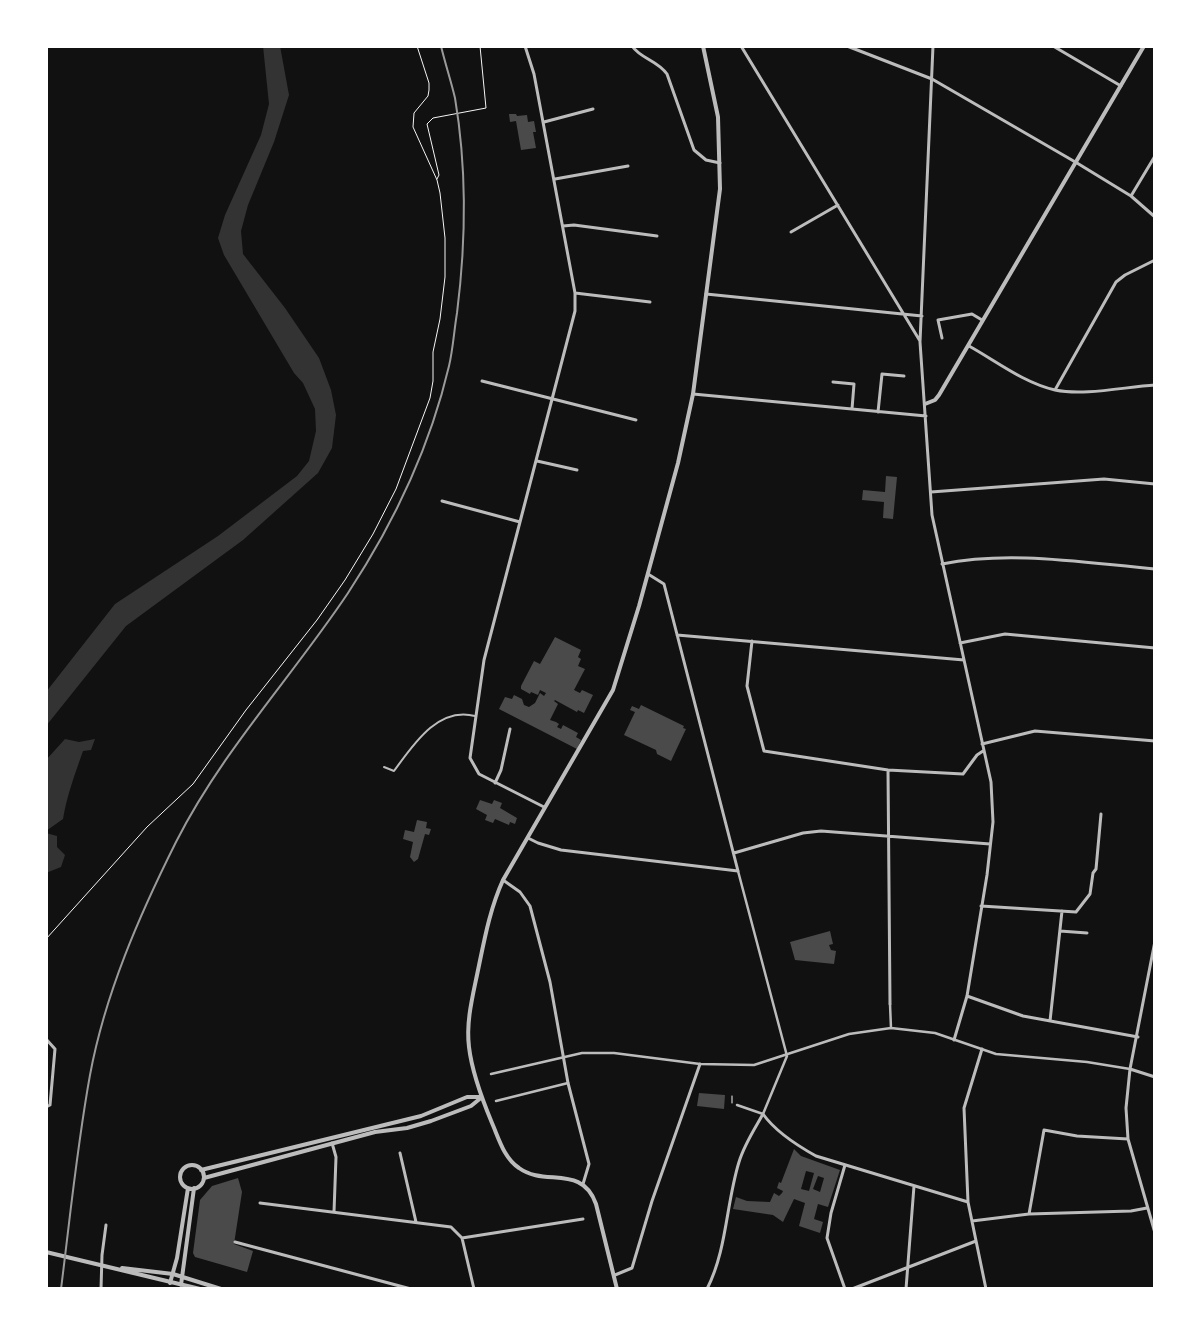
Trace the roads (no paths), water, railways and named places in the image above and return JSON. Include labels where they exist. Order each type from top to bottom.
[{"type":"street","points":[[525,46],[534,74],[555,179],[575,293],[575,311],[484,660],[475,716],[472,763],[479,774],[544,807]]},
{"type":"street","points":[[632,46],[640,55],[662,66],[667,74],[694,150],[706,160],[720,163]]},
{"type":"street","points":[[617,1289],[615,1275],[594,1199],[582,1184],[571,1179],[532,1175],[515,1166],[503,1150],[482,1097],[470,1054],[468,1026],[487,924],[503,880],[544,807],[608,701],[620,671],[674,480],[693,394],[719,200],[718,117],[703,46]]},
{"type":"street","points":[[741,46],[920,342]]},
{"type":"street","points":[[847,46],[932,79],[1131,196],[1155,217]]},
{"type":"street","points":[[933,46],[920,342],[931,492],[934,522],[942,564],[991,782],[993,822],[967,996],[954,1040]]},
{"type":"street","points":[[1053,46],[1121,86]]},
{"type":"street","points":[[925,404],[935,400],[939,395],[969,346],[982,320],[1077,163],[1144,46]]},
{"type":"street","points":[[544,122],[593,109]]},
{"type":"street","points":[[1131,196],[1155,156]]},
{"type":"street","points":[[555,179],[628,166]]},
{"type":"street","points":[[791,232],[838,205]]},
{"type":"street","points":[[563,226],[574,225],[657,236]]},
{"type":"street","points":[[1055,390],[1116,282],[1125,275],[1155,260]]},
{"type":"street","points":[[575,293],[650,302]]},
{"type":"street","points":[[706,294],[922,316]]},
{"type":"street","points":[[942,338],[938,320],[972,314],[982,320]]},
{"type":"street","points":[[969,346],[1035,383],[1055,390],[1073,391],[1155,385]]},
{"type":"street","points":[[878,412],[882,374],[904,376]]},
{"type":"street","points":[[482,381],[636,420]]},
{"type":"street","points":[[833,382],[854,384],[852,409]]},
{"type":"street","points":[[693,394],[926,416]]},
{"type":"street","points":[[537,461],[577,470]]},
{"type":"street","points":[[931,492],[1104,479],[1155,484]]},
{"type":"street","points":[[442,501],[520,522]]},
{"type":"street","points":[[942,564],[973,558],[1035,560],[1155,569]]},
{"type":"street","points":[[648,574],[664,584],[787,1056],[763,1114],[745,1145],[738,1164],[716,1271],[707,1289]]},
{"type":"street","points":[[960,643],[1005,634],[1155,648]]},
{"type":"street","points":[[677,635],[752,640],[964,660]]},
{"type":"street","points":[[752,640],[747,686],[764,751],[888,770],[963,774],[983,750]]},
{"type":"street","points":[[495,783],[501,770],[510,729]]},
{"type":"street","points":[[982,744],[1035,731],[1155,741]]},
{"type":"street","points":[[888,770],[887,836],[891,1028]]},
{"type":"street","points":[[981,906],[1076,912],[1090,894],[1093,873],[1096,870],[1102,814]]},
{"type":"street","points":[[734,853],[812,832],[990,844]]},
{"type":"street","points":[[528,838],[562,850],[738,871]]},
{"type":"street","points":[[503,880],[520,892],[530,906],[550,982],[562,1056],[589,1164],[582,1184]]},
{"type":"street","points":[[1050,1021],[1062,911]]},
{"type":"street","points":[[1060,930],[1087,933]]},
{"type":"street","points":[[1155,941],[1138,1037],[1130,1069],[1126,1108],[1128,1139],[1147,1208],[1153,1219],[1155,1233]]},
{"type":"street","points":[[967,996],[1023,1016],[1138,1037]]},
{"type":"street","points":[[491,1074],[551,1058],[582,1053],[614,1053],[700,1064],[754,1065],[787,1056],[848,1034],[891,1028],[921,1030],[982,1050],[1010,1056],[1087,1062],[1130,1069],[1155,1077]]},
{"type":"street","points":[[46,1039],[55,1049],[50,1105],[46,1107]]},
{"type":"street","points":[[982,1050],[964,1108],[968,1202],[986,1289]]},
{"type":"street","points":[[615,1275],[632,1268],[652,1201],[700,1064]]},
{"type":"street","points":[[496,1101],[568,1084]]},
{"type":"street","points":[[201,1170],[204,1178],[201,1185],[188,1188],[181,1180],[182,1171],[191,1165],[201,1170],[421,1116],[467,1097],[482,1097]]},
{"type":"street","points":[[204,1178],[332,1143],[438,1119],[471,1106],[482,1097]]},
{"type":"street","points":[[737,1105],[763,1114],[768,1121],[805,1150],[845,1165],[968,1202]]},
{"type":"street","points":[[1028,1214],[1044,1130],[1077,1136],[1128,1139]]},
{"type":"street","points":[[332,1143],[336,1157],[334,1212]]},
{"type":"street","points":[[400,1153],[416,1222]]},
{"type":"street","points":[[845,1165],[831,1213],[828,1238],[845,1289]]},
{"type":"street","points":[[906,1289],[914,1186]]},
{"type":"street","points":[[170,1283],[188,1188]]},
{"type":"street","points":[[181,1285],[194,1188]]},
{"type":"street","points":[[260,1203],[451,1227],[462,1238],[474,1289]]},
{"type":"street","points":[[972,1221],[1028,1214],[1131,1211],[1147,1208]]},
{"type":"street","points":[[462,1238],[584,1220]]},
{"type":"street","points":[[100,1289],[106,1225]]},
{"type":"street","points":[[852,1289],[907,1266],[976,1241]]},
{"type":"street","points":[[235,1242],[411,1289]]},
{"type":"street","points":[[46,1252],[115,1267],[170,1283],[200,1289]]},
{"type":"street","points":[[115,1267],[173,1274],[221,1289]]},
{"type":"lane","points":[[384,767],[394,771],[416,739],[444,720],[464,714],[475,716]]},
{"type":"lane","points":[[491,1289],[530,1289]]},
{"type":"railway","points":[[61,1289],[77,1155],[96,1045],[114,985],[136,927],[176,842],[214,777],[348,593],[381,539],[409,484],[432,426],[450,360],[457,313],[464,206],[459,125],[455,98],[441,46]]}]
